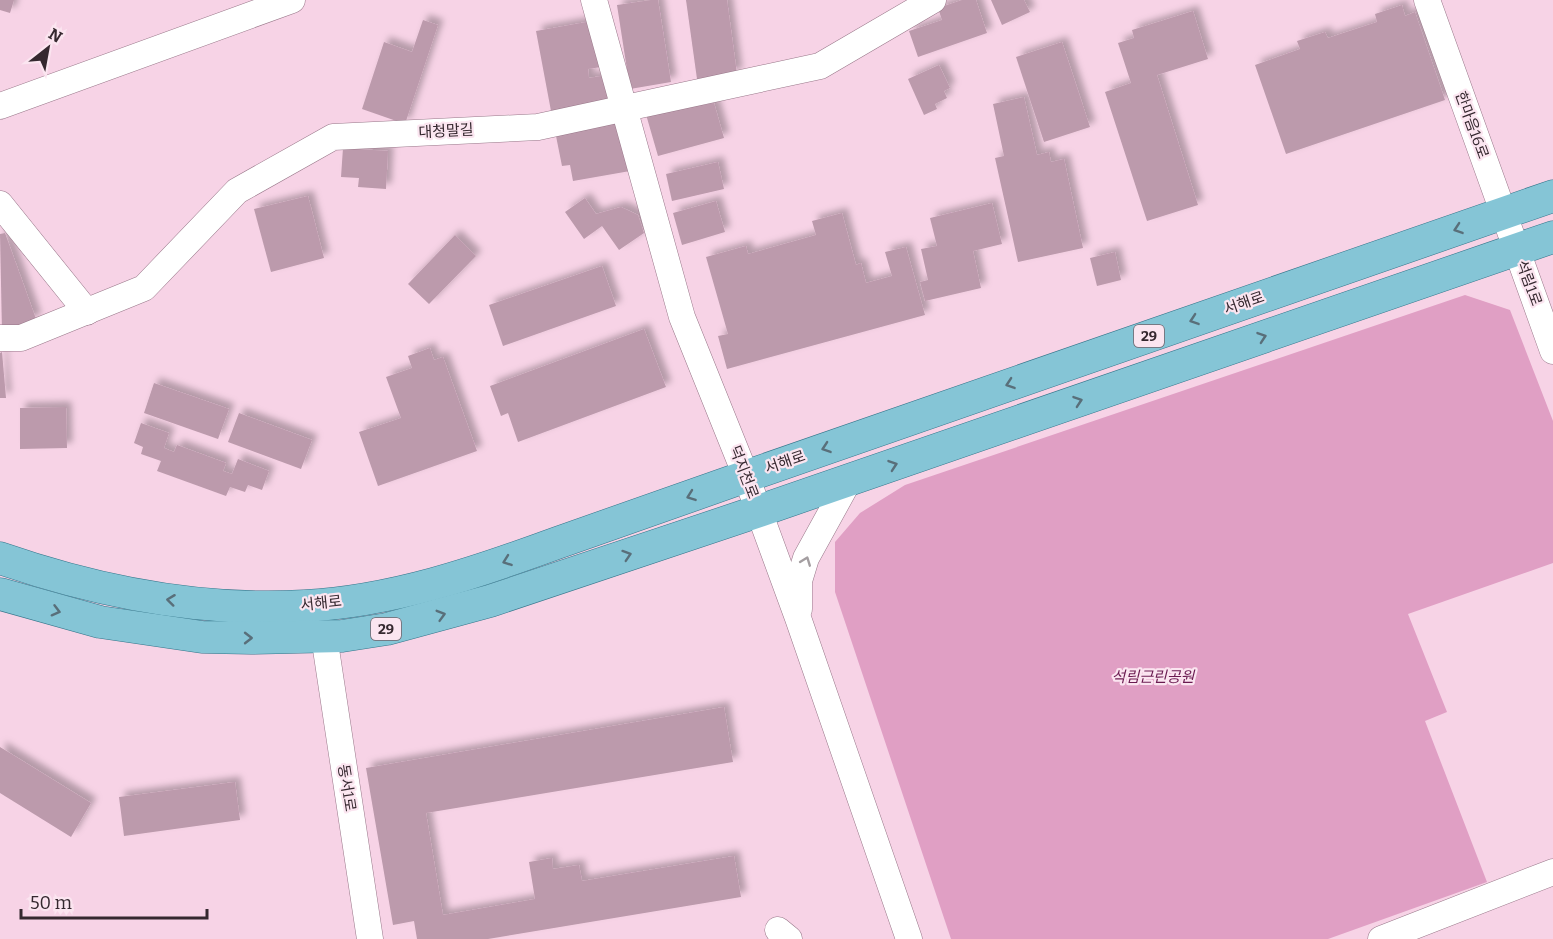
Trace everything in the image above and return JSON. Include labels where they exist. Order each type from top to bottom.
[{"type":"main road","name":"서해로","points":[[0,558],[79,582],[150,597],[200,604],[305,606],[416,589],[470,575],[746,476],[1553,196]]},
{"type":"main road","name":"29","points":[[0,594],[100,622],[202,637],[342,636],[387,629],[490,601],[759,511],[1553,237]]},
{"type":"street","points":[[0,106],[291,0]]},
{"type":"street","name":"덕지천로","points":[[594,0],[682,317],[759,511],[909,939]]},
{"type":"street","name":"대청말길","points":[[0,338],[21,338],[144,288],[237,191],[333,137],[538,127],[820,66],[933,0]]},
{"type":"street","name":"한마음16로","points":[[1427,0],[1517,249]]},
{"type":"street","points":[[0,204],[87,312]]},
{"type":"street","name":"석림1로","points":[[1517,249],[1553,351]]},
{"type":"street","points":[[798,618],[800,581],[806,558],[849,480]]},
{"type":"street","name":"동서1로","points":[[324,636],[370,939]]},
{"type":"street","points":[[1381,939],[1553,872]]},
{"type":"green space","name":"석림근린공원","points":[[1465,295],[1510,310],[1553,421],[1553,563],[1408,614],[1447,712],[1425,721],[1487,882],[1328,939],[951,939],[835,592],[835,542],[860,513],[905,485]]},
{"type":"building","points":[[0,0],[14,0],[10,13],[0,10]]},
{"type":"building","points":[[658,0],[671,82],[630,89],[617,5]]},
{"type":"building","points":[[686,0],[727,0],[737,74],[697,79]]},
{"type":"building","points":[[962,0],[976,0],[987,33],[918,57],[909,31],[942,20],[938,8]]},
{"type":"building","points":[[991,0],[1024,0],[1030,12],[1002,25]]},
{"type":"building","points":[[1402,5],[1405,16],[1415,12],[1445,100],[1286,154],[1255,65],[1300,49],[1297,41],[1325,32],[1328,38],[1377,22],[1375,14]]},
{"type":"building","points":[[1193,11],[1208,59],[1157,75],[1198,205],[1147,221],[1105,92],[1131,83],[1118,43],[1134,38],[1132,30]]},
{"type":"building","points":[[423,20],[438,25],[405,124],[362,109],[384,42],[412,52]]},
{"type":"building","points":[[592,21],[601,67],[588,69],[589,78],[607,75],[611,100],[551,111],[536,31]]},
{"type":"building","points":[[1062,42],[1090,127],[1044,142],[1016,57]]},
{"type":"building","points":[[939,65],[950,88],[944,91],[947,98],[935,104],[937,109],[924,115],[908,79]]},
{"type":"building","points":[[701,96],[703,105],[714,103],[724,138],[658,156],[645,111]]},
{"type":"building","points":[[1024,97],[1037,155],[1049,152],[1051,162],[1064,159],[1083,248],[1018,262],[995,158],[1004,156],[993,104]]},
{"type":"building","points":[[620,119],[630,171],[573,181],[570,165],[562,166],[555,131]]},
{"type":"building","points":[[343,148],[388,151],[386,189],[358,187],[359,178],[341,177]]},
{"type":"building","points":[[718,162],[724,189],[672,201],[666,174]]},
{"type":"building","points":[[308,196],[324,258],[271,272],[254,209]]},
{"type":"building","points":[[585,198],[596,214],[621,207],[638,215],[644,233],[619,250],[602,226],[584,239],[565,212]]},
{"type":"building","points":[[716,201],[725,232],[682,245],[673,213]]},
{"type":"building","points":[[992,203],[1002,244],[973,251],[981,288],[925,301],[920,282],[928,280],[921,249],[937,246],[930,218]]},
{"type":"building","points":[[842,213],[856,265],[861,263],[866,283],[892,276],[885,252],[906,247],[925,315],[727,369],[718,336],[728,334],[706,257],[746,246],[748,254],[816,235],[812,221]]},
{"type":"building","points":[[5,233],[36,319],[2,332],[0,234]]},
{"type":"building","points":[[455,235],[476,256],[429,304],[408,284]]},
{"type":"building","points":[[1115,252],[1121,280],[1097,286],[1090,258]]},
{"type":"building","points":[[602,266],[616,306],[503,346],[489,305]]},
{"type":"building","points":[[644,329],[666,387],[518,442],[508,413],[501,416],[490,386]]},
{"type":"building","points":[[430,348],[434,360],[443,357],[477,451],[378,486],[359,432],[401,418],[386,377],[412,368],[408,356]]},
{"type":"building","points":[[2,352],[6,398],[0,398],[0,353]]},
{"type":"building","points":[[154,383],[229,409],[218,439],[144,413]]},
{"type":"building","points":[[66,407],[67,448],[20,449],[20,408]]},
{"type":"building","points":[[239,413],[312,440],[301,469],[228,442]]},
{"type":"building","points":[[141,423],[169,433],[164,448],[174,452],[177,445],[226,463],[223,471],[232,474],[238,459],[269,471],[262,490],[248,485],[245,492],[230,487],[226,496],[157,471],[161,461],[141,454],[143,447],[134,443]]},
{"type":"building","points":[[724,707],[733,762],[426,813],[443,915],[535,899],[529,862],[552,858],[553,869],[579,865],[582,881],[734,856],[741,897],[488,939],[417,939],[414,921],[393,925],[366,768]]},
{"type":"building","points":[[0,747],[91,803],[71,837],[0,793]]},
{"type":"building","points":[[235,782],[240,820],[124,836],[119,797]]}]
